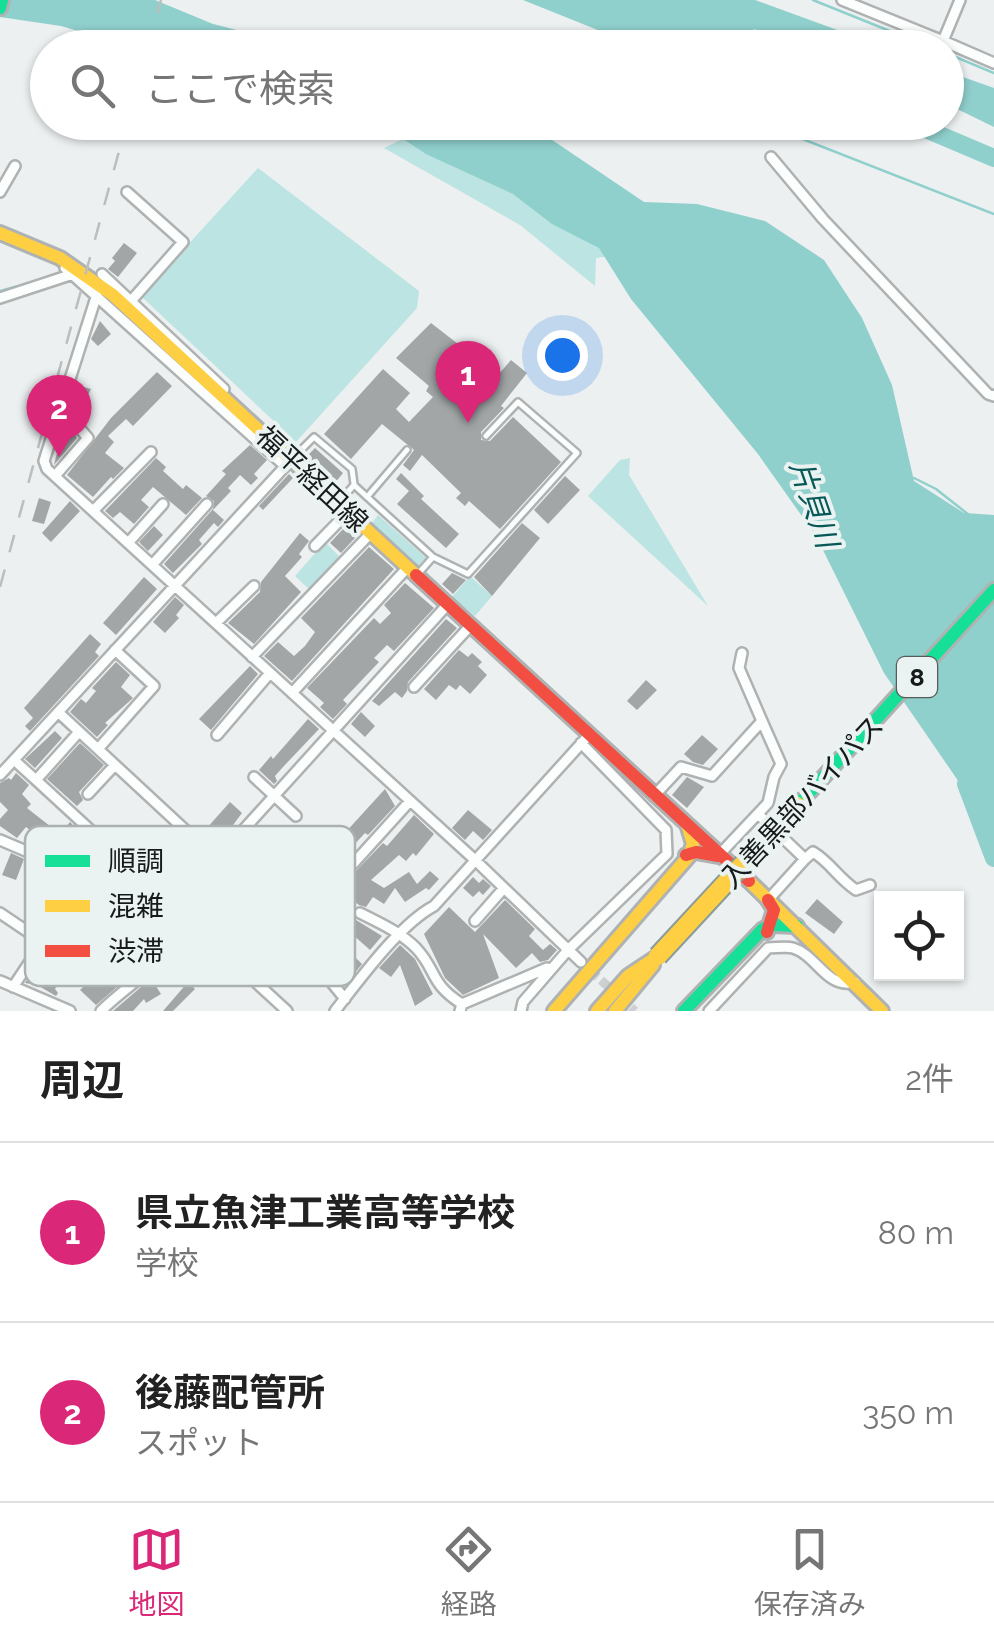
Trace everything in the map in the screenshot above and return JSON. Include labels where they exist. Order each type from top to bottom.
[{"type":"main road","points":[[0,8],[2,0]]},
{"type":"main road","name":"福平経田線","points":[[0,233],[44,248],[76,266],[112,294],[448,604],[585,739],[606,750],[654,796],[695,849]]},
{"type":"main road","name":"入善黒部バイパス","points":[[606,1011],[839,764],[994,590]]},
{"type":"main road","name":"福平経田線","points":[[606,750],[695,849],[776,921],[851,977],[882,1011]]},
{"type":"main road","points":[[551,1011],[695,849]]},
{"type":"main road","points":[[687,1011],[776,921]]},
{"type":"main road","points":[[597,1011],[628,976],[658,956]]},
{"type":"main road","points":[[615,1011],[658,956]]},
{"type":"street","points":[[842,0],[915,30]]},
{"type":"street","points":[[949,30],[960,0]]},
{"type":"street","points":[[964,50],[994,63]]},
{"type":"street","points":[[771,156],[823,219],[994,396]]},
{"type":"street","points":[[0,192],[14,166]]},
{"type":"street","points":[[127,192],[183,242],[131,302]]},
{"type":"street","points":[[19,244],[73,274],[290,460]]},
{"type":"street","points":[[0,298],[73,274]]},
{"type":"street","points":[[102,274],[290,460]]},
{"type":"street","points":[[97,294],[44,461],[128,544],[476,860],[582,962]]},
{"type":"street","points":[[55,476],[88,438],[76,424]]},
{"type":"street","points":[[93,511],[150,452]]},
{"type":"street","points":[[0,775],[290,460]]},
{"type":"street","points":[[128,544],[163,504]]},
{"type":"street","points":[[152,565],[207,504]]},
{"type":"street","points":[[314,546],[357,519]]},
{"type":"street","points":[[252,657],[357,519]]},
{"type":"street","points":[[292,693],[412,571]]},
{"type":"street","points":[[216,624],[254,586]]},
{"type":"street","points":[[246,826],[448,604]]},
{"type":"street","points":[[414,687],[470,625]]},
{"type":"street","points":[[98,750],[154,686],[115,650]]},
{"type":"street","points":[[695,849],[758,814],[768,803],[781,764],[739,668],[742,653]]},
{"type":"street","points":[[217,735],[270,674]]},
{"type":"street","points":[[58,712],[181,826]]},
{"type":"street","points":[[654,796],[681,767],[712,776],[762,722]]},
{"type":"street","points":[[36,780],[79,732]]},
{"type":"street","points":[[355,986],[414,916],[434,906],[585,739],[666,830],[667,854],[552,967],[521,1011]]},
{"type":"street","points":[[14,760],[86,826]]},
{"type":"street","points":[[88,794],[115,765]]},
{"type":"street","points":[[254,777],[296,816]]},
{"type":"street","points":[[355,862],[410,801]]},
{"type":"street","points":[[758,814],[805,859]]},
{"type":"street","points":[[0,840],[25,850]]},
{"type":"street","points":[[776,921],[805,859],[813,852],[856,890],[870,885]]},
{"type":"street","points":[[475,921],[504,888]]},
{"type":"street","points":[[0,914],[25,930]]},
{"type":"street","points":[[360,914],[399,933],[418,950],[442,992],[461,1007],[552,967]]},
{"type":"street","points":[[709,1011],[768,948],[796,949],[844,985],[851,977]]},
{"type":"street","points":[[13,987],[25,969]]},
{"type":"street","points":[[0,982],[70,1011]]},
{"type":"street","points":[[100,1011],[126,986]]},
{"type":"street","points":[[259,986],[286,1011]]},
{"type":"street","points":[[334,986],[344,999]]},
{"type":"street","points":[[336,1011],[355,986]]},
{"type":"lane","points":[[354,486],[432,557],[468,574],[577,453],[518,402],[486,436]]},
{"type":"lane","points":[[290,460],[314,436],[352,469],[357,519]]},
{"type":"lane","points":[[367,496],[407,450]]},
{"type":"lane","points":[[412,571],[432,557]]},
{"type":"shaded area","points":[[400,140],[450,140],[623,254],[596,258],[595,286],[520,225],[384,148]]},
{"type":"shaded area","points":[[258,168],[419,291],[417,308],[296,442],[141,296]]},
{"type":"shaded area","points":[[630,458],[629,475],[708,606],[588,496],[620,460]]},
{"type":"shaded area","points":[[378,515],[426,558],[418,566],[372,523]]},
{"type":"shaded area","points":[[325,542],[341,558],[311,591],[295,576]]},
{"type":"shaded area","points":[[470,576],[492,596],[475,616],[452,597]]},
{"type":"water","points":[[0,0],[155,0],[237,30],[75,30],[0,17]]},
{"type":"water","points":[[523,0],[755,0],[837,30],[754,29],[598,30]]},
{"type":"water","points":[[964,77],[994,88],[994,127],[964,112]]},
{"type":"water","points":[[405,140],[552,140],[644,202],[697,204],[765,221],[824,260],[862,318],[892,385],[914,481],[964,513],[994,515],[994,833],[884,673],[816,536],[758,454],[631,299],[599,248],[552,224],[513,194],[426,154]]},
{"type":"building","points":[[124,243],[137,253],[118,277],[108,269]]},
{"type":"building","points":[[100,321],[111,334],[98,346],[91,339]]},
{"type":"building","points":[[431,323],[498,375],[511,360],[527,373],[501,406],[504,408],[481,432],[481,440],[490,441],[513,417],[561,462],[500,529],[469,501],[465,506],[456,498],[461,493],[422,455],[410,471],[403,465],[414,450],[382,424],[351,459],[324,434],[383,369],[410,393],[396,409],[409,422],[433,397],[426,391],[429,386],[396,358]]},
{"type":"building","points":[[157,372],[172,386],[133,426],[126,419],[108,436],[114,442],[105,453],[124,468],[93,497],[67,475],[111,418]]},
{"type":"building","points":[[77,385],[91,389],[77,416],[68,422],[77,438],[54,465],[64,424],[72,417],[67,415]]},
{"type":"building","points":[[250,445],[267,460],[254,474],[258,478],[251,485],[240,475],[228,488],[231,491],[213,510],[224,520],[218,527],[214,523],[199,540],[202,544],[173,573],[164,564],[213,509],[214,501],[206,496],[226,474],[222,471]]},
{"type":"building","points":[[315,448],[343,473],[335,483],[306,457]]},
{"type":"building","points":[[156,458],[166,467],[163,471],[183,489],[186,485],[202,498],[186,515],[153,487],[141,500],[149,507],[134,524],[120,512],[113,518],[105,511]]},
{"type":"building","points":[[401,473],[424,496],[421,499],[459,534],[446,548],[397,504],[409,491],[396,479]]},
{"type":"building","points":[[289,474],[293,478],[263,510],[259,506]]},
{"type":"building","points":[[565,476],[580,490],[548,524],[534,510]]},
{"type":"building","points":[[39,498],[51,502],[44,524],[32,521]]},
{"type":"building","points":[[70,501],[80,511],[51,542],[42,533]]},
{"type":"building","points":[[522,523],[540,538],[492,596],[474,577]]},
{"type":"building","points":[[154,526],[163,535],[148,551],[139,542]]},
{"type":"building","points":[[344,528],[355,538],[341,553],[330,543]]},
{"type":"building","points":[[300,533],[309,541],[299,554],[302,557],[285,576],[301,592],[254,644],[228,623],[260,592],[261,582]]},
{"type":"building","points":[[369,547],[394,569],[292,681],[264,656],[278,642],[294,656],[305,646],[315,632],[301,618]]},
{"type":"building","points":[[452,573],[466,580],[453,594],[442,584]]},
{"type":"building","points":[[144,577],[157,589],[116,635],[103,623]]},
{"type":"building","points":[[405,583],[434,608],[394,651],[387,645],[374,658],[379,662],[343,700],[347,704],[333,719],[320,707],[324,703],[307,688],[374,618],[380,624],[391,613],[384,605]]},
{"type":"building","points":[[175,597],[184,605],[176,615],[179,618],[165,633],[153,622]]},
{"type":"building","points":[[446,619],[457,628],[408,682],[402,698],[395,692],[379,706],[372,701]]},
{"type":"building","points":[[90,634],[101,644],[95,652],[99,656],[30,731],[25,726],[33,718],[24,708]]},
{"type":"building","points":[[459,650],[468,657],[472,653],[482,662],[478,666],[487,675],[470,694],[460,685],[456,690],[449,685],[436,700],[424,689]]},
{"type":"building","points":[[116,662],[130,675],[121,687],[133,698],[105,723],[108,725],[97,737],[70,712],[81,699],[86,703],[96,691],[92,688]]},
{"type":"building","points":[[250,666],[258,674],[211,730],[199,719]]},
{"type":"building","points":[[646,680],[657,690],[637,710],[627,701]]},
{"type":"building","points":[[361,712],[375,726],[365,737],[351,724]]},
{"type":"building","points":[[308,719],[319,729],[275,776],[274,784],[259,770]]},
{"type":"building","points":[[55,731],[62,738],[35,768],[25,759]]},
{"type":"building","points":[[702,735],[718,749],[703,765],[684,754]]},
{"type":"building","points":[[80,743],[104,765],[79,792],[83,800],[77,806],[47,779]]},
{"type":"building","points":[[16,773],[29,785],[22,794],[31,804],[27,808],[50,826],[25,826],[17,838],[0,826],[0,819],[8,810],[0,802],[0,783],[11,780]]},
{"type":"building","points":[[687,777],[704,787],[687,808],[672,795]]},
{"type":"building","points":[[385,789],[395,806],[355,844],[355,826],[351,826]]},
{"type":"building","points":[[230,802],[242,813],[232,826],[209,826]]},
{"type":"building","points":[[468,810],[492,830],[483,840],[473,831],[465,840],[452,828]]},
{"type":"building","points":[[414,815],[434,834],[416,856],[413,853],[406,861],[399,855],[371,880],[384,888],[409,872],[417,884],[430,871],[439,879],[429,890],[426,888],[405,902],[395,888],[384,904],[373,897],[366,907],[359,905],[355,902],[355,872],[383,843],[387,846]]},
{"type":"building","points":[[11,853],[24,859],[16,880],[2,875]]},
{"type":"building","points":[[473,877],[491,886],[483,895],[479,891],[473,897],[463,888]]},
{"type":"building","points":[[817,899],[843,922],[834,934],[805,913]]},
{"type":"building","points":[[505,900],[535,929],[529,936],[543,950],[550,944],[557,950],[540,962],[532,953],[516,968],[483,934],[499,978],[463,995],[445,978],[424,934],[449,907],[475,932]]},
{"type":"building","points":[[355,918],[382,936],[370,950],[355,937]]},
{"type":"building","points":[[400,945],[415,959],[433,994],[415,1006],[400,965],[391,977],[379,968]]},
{"type":"building","points":[[39,986],[57,986],[56,996]]},
{"type":"building","points":[[84,986],[118,986],[96,1005],[80,990]]},
{"type":"building","points":[[142,986],[156,986],[161,994],[146,1003],[144,999],[133,1011],[113,1011]]},
{"type":"building","points":[[185,986],[195,989],[173,1011],[163,1011]]},
{"type":"waterway","points":[[813,0],[887,30]]},
{"type":"waterway","points":[[964,60],[994,73]]},
{"type":"waterway","points":[[805,140],[994,214]]},
{"type":"waterway","points":[[952,140],[994,158]]},
{"type":"waterway","points":[[0,291],[47,278]]},
{"type":"waterway","points":[[914,478],[936,489],[969,515]]},
{"type":"waterway","name":"片貝川","points":[[966,784],[994,858]]},
{"type":"tunnel","points":[[591,971],[635,1011]]},
{"type":"railway","points":[[153,30],[161,0]]},
{"type":"railway","points":[[0,587],[122,140]]},
{"type":"traffic: fast","points":[[0,8],[2,0]]},
{"type":"traffic: fast","points":[[797,806],[994,590]]},
{"type":"traffic: fast","points":[[684,1011],[763,929],[773,925],[797,926]]},
{"type":"traffic: slow","points":[[0,233],[60,258],[113,295],[416,575]]},
{"type":"traffic: slow","points":[[658,956],[797,806]]},
{"type":"traffic: slow","points":[[554,1011],[689,856],[693,844],[688,827]]},
{"type":"traffic: slow","points":[[749,881],[882,1011]]},
{"type":"traffic: slow","points":[[597,1011],[628,976],[658,956]]},
{"type":"traffic: slow","points":[[615,1011],[653,965]]},
{"type":"traffic: jam","points":[[416,575],[749,881]]},
{"type":"traffic: jam","points":[[686,855],[696,852],[718,856]]},
{"type":"traffic: jam","points":[[767,932],[774,910],[768,900]]},
{"type":"place","name":"県立魚津工業高等学校","points":[[468,423]]},
{"type":"place","name":"後藤配管所","points":[[59,457]]}]
